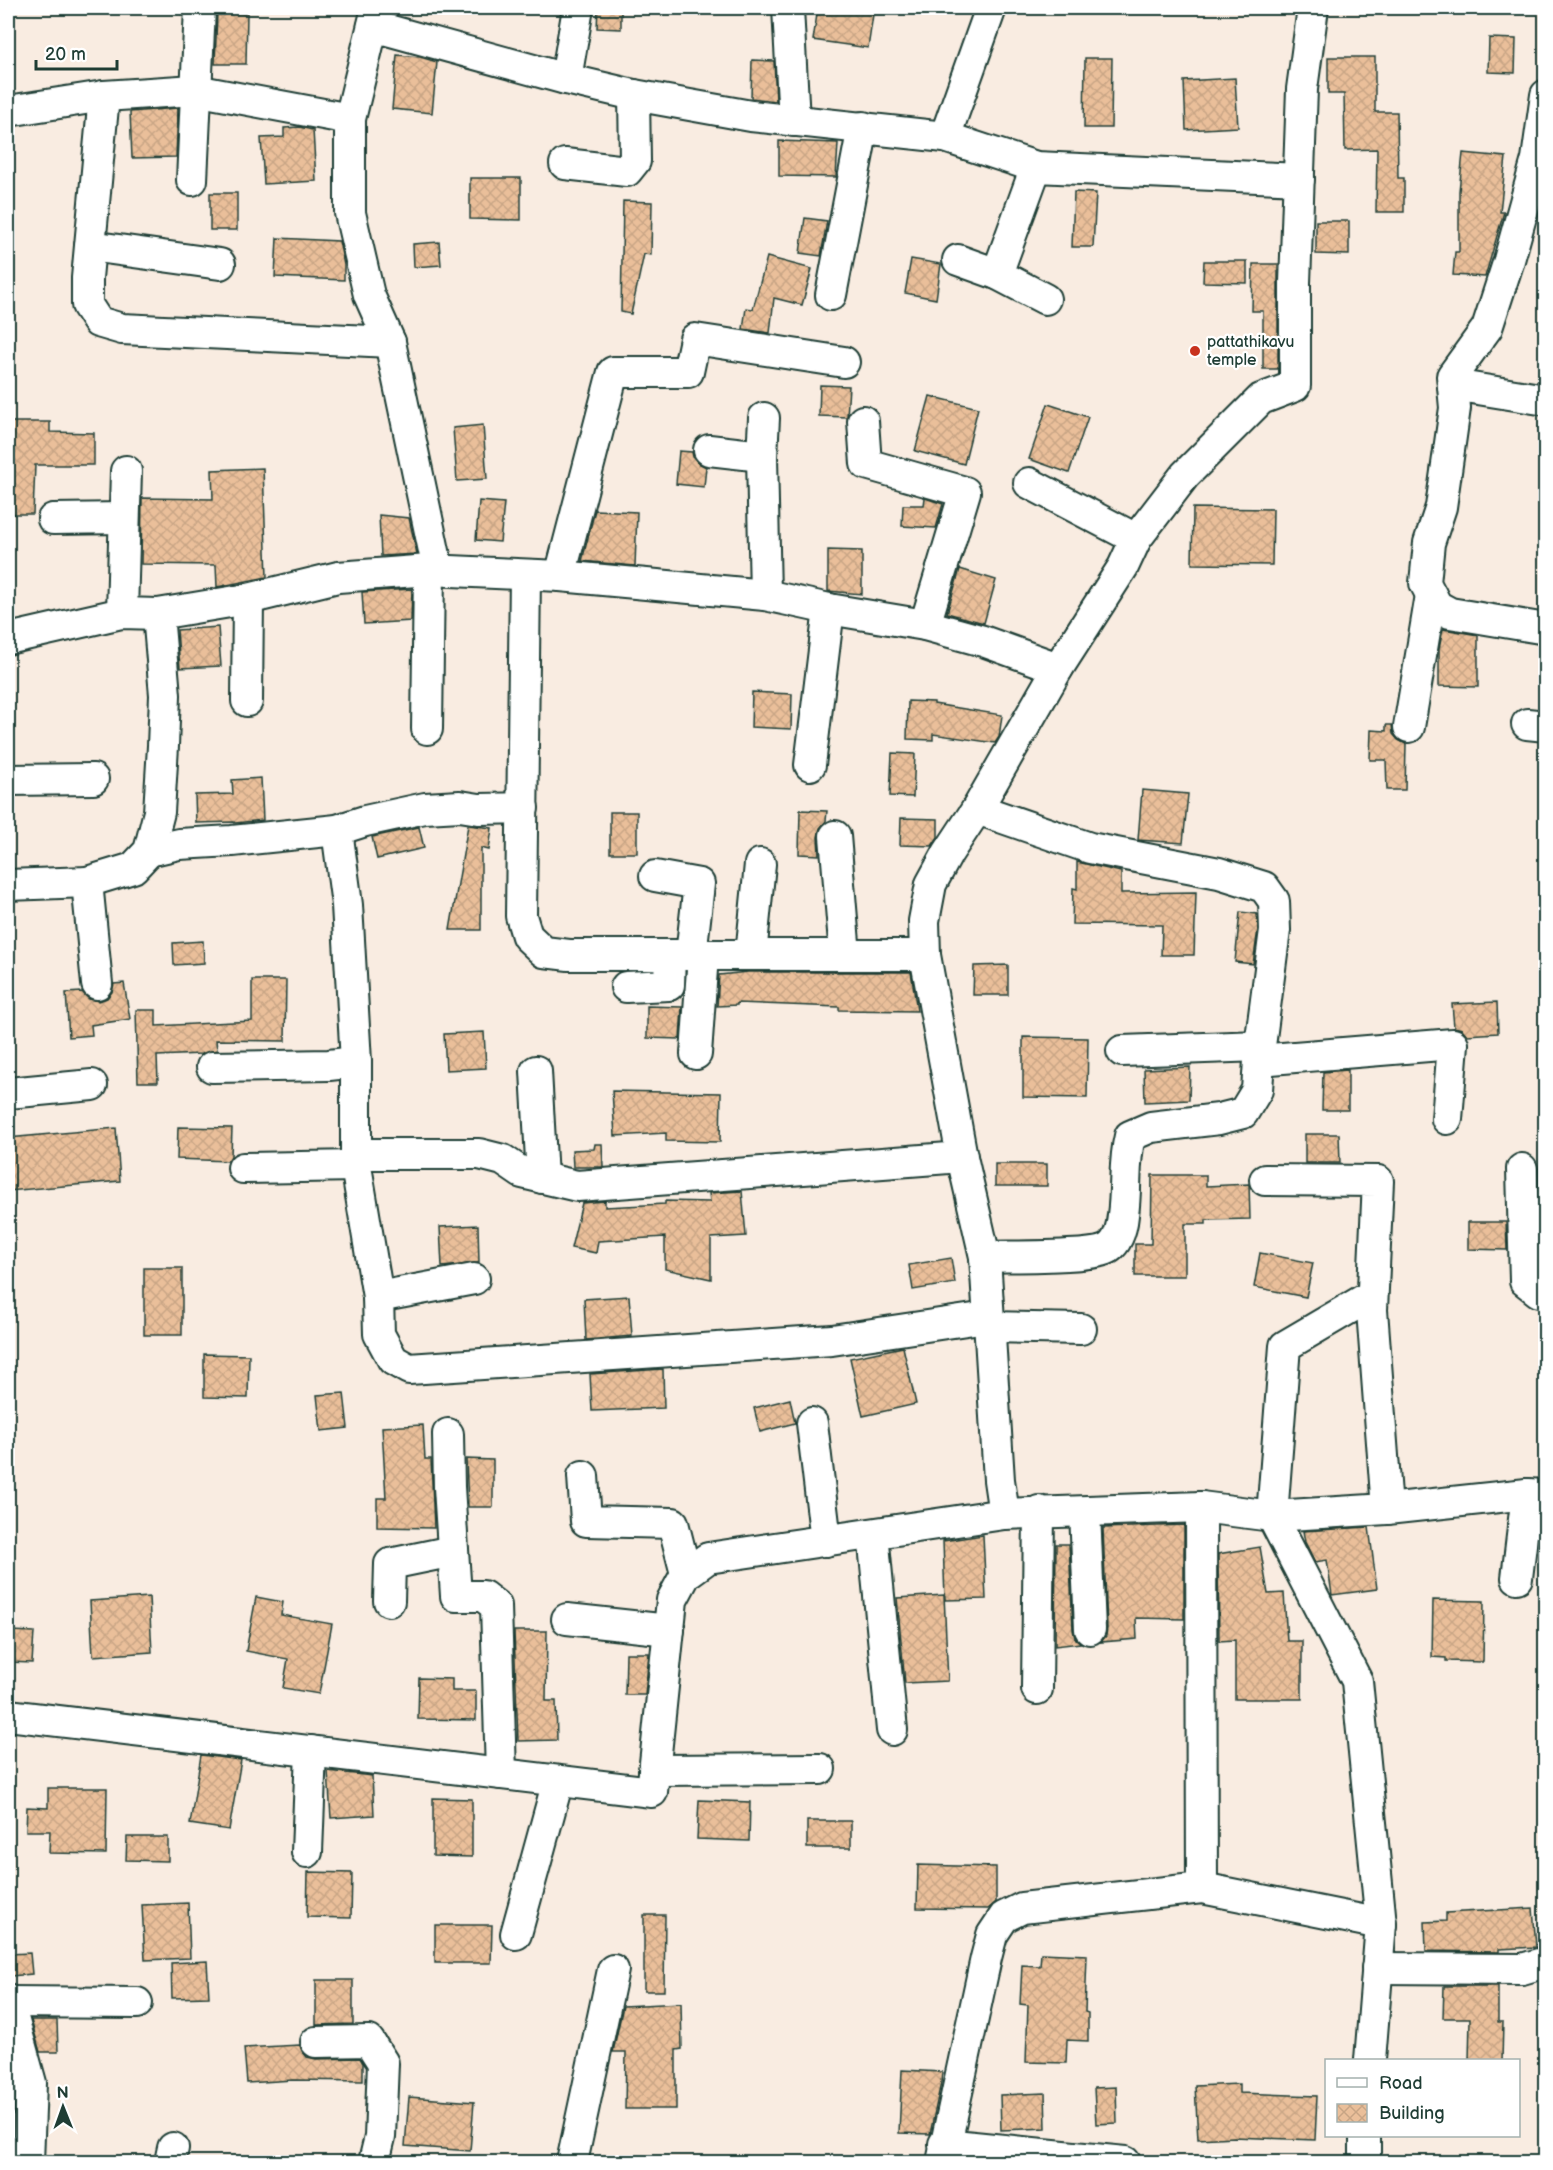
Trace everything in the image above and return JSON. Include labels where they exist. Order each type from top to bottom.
[{"type":"street","points":[[192,180],[200,8]]},
{"type":"street","points":[[566,79],[578,8]]},
{"type":"street","points":[[788,8],[794,121]]},
{"type":"street","points":[[945,137],[991,8]]},
{"type":"street","points":[[1004,1514],[999,1480],[985,1257],[962,1157],[926,955],[924,921],[931,884],[1058,668],[1123,567],[1136,539],[1185,475],[1261,399],[1294,386],[1302,89],[1313,8]]},
{"type":"street","points":[[427,729],[434,570],[390,342],[369,295],[350,213],[350,119],[375,17],[566,79],[634,95],[794,121],[945,137],[1035,167],[1299,179]]},
{"type":"street","points":[[8,111],[104,96],[195,90],[350,119]]},
{"type":"street","points":[[565,164],[627,171],[635,161],[634,95]]},
{"type":"street","points":[[1545,95],[1537,159],[1495,305],[1487,328],[1452,376],[1455,408],[1441,507],[1429,543],[1425,583],[1437,606],[1450,613],[1545,629]]},
{"type":"street","points":[[104,96],[87,278],[87,305],[98,322],[122,329],[390,342]]},
{"type":"street","points":[[831,295],[863,127]]},
{"type":"street","points":[[997,274],[1035,167]]},
{"type":"street","points":[[90,246],[220,264]]},
{"type":"street","points":[[958,260],[997,274],[1045,300]]},
{"type":"street","points":[[560,576],[613,372],[688,372],[695,339],[844,362]]},
{"type":"street","points":[[1453,385],[1545,400]]},
{"type":"street","points":[[764,418],[762,456],[765,595]]},
{"type":"street","points":[[863,421],[866,464],[965,492],[925,624]]},
{"type":"street","points":[[710,450],[762,456]]},
{"type":"street","points":[[122,613],[126,471]]},
{"type":"street","points":[[1029,483],[1136,539]]},
{"type":"street","points":[[53,519],[123,518]]},
{"type":"street","points":[[8,639],[122,613],[158,614],[248,599],[338,578],[434,570],[560,576],[765,595],[829,609],[925,624],[983,641],[1058,668]]},
{"type":"street","points":[[525,575],[521,916],[527,936],[544,952],[569,955],[926,955]]},
{"type":"street","points":[[1409,727],[1431,595]]},
{"type":"street","points":[[247,701],[248,599]]},
{"type":"street","points":[[810,765],[829,609]]},
{"type":"street","points":[[8,885],[87,882],[133,868],[149,851],[159,812],[165,695],[158,614]]},
{"type":"street","points":[[8,780],[93,779]]},
{"type":"street","points":[[149,851],[178,844],[337,830],[365,820],[425,808],[460,806],[479,809],[523,808]]},
{"type":"street","points":[[977,809],[1090,849],[1219,873],[1264,887],[1274,901],[1275,930],[1257,1090],[1243,1113],[1219,1119],[1151,1127],[1130,1136],[1125,1157],[1124,1211],[1120,1231],[1110,1248],[1091,1253],[985,1257]]},
{"type":"street","points":[[337,830],[347,905],[356,1062],[356,1160],[378,1298],[379,1334],[393,1360],[409,1369],[832,1340],[988,1322],[1081,1329]]},
{"type":"street","points":[[836,836],[845,955]]},
{"type":"street","points":[[751,955],[760,864]]},
{"type":"street","points":[[655,876],[699,884],[688,955],[696,1054]]},
{"type":"street","points":[[87,882],[97,984]]},
{"type":"street","points":[[626,987],[669,985],[688,955]]},
{"type":"street","points":[[1122,1051],[1260,1053],[1453,1044],[1447,1119]]},
{"type":"street","points":[[213,1067],[329,1065],[356,1062]]},
{"type":"street","points":[[536,1071],[542,1178]]},
{"type":"street","points":[[8,1093],[92,1085]]},
{"type":"street","points":[[243,1168],[479,1154],[503,1160],[522,1173],[577,1186],[962,1157]]},
{"type":"street","points":[[1522,1169],[1525,1281],[1539,1292],[1545,1291]]},
{"type":"street","points":[[1265,1180],[1378,1181],[1372,1322],[1387,1509]]},
{"type":"street","points":[[378,1298],[474,1279]]},
{"type":"street","points":[[1370,2059],[1381,1924],[1357,1681],[1272,1516],[1285,1346],[1372,1295]]},
{"type":"street","points":[[812,1423],[826,1541]]},
{"type":"street","points":[[448,1434],[456,1596],[483,1596],[496,1606],[501,1774]]},
{"type":"street","points":[[583,1476],[586,1521],[674,1523],[686,1574]]},
{"type":"street","points":[[8,1714],[652,1791],[672,1600],[686,1574],[708,1558],[1004,1514],[1039,1511],[1085,1512],[1201,1507],[1272,1516],[1387,1509],[1536,1495],[1517,1578]]},
{"type":"street","points":[[1201,1507],[1202,1888]]},
{"type":"street","points":[[1037,1689],[1039,1511]]},
{"type":"street","points":[[1085,1512],[1090,1629]]},
{"type":"street","points":[[873,1534],[892,1730]]},
{"type":"street","points":[[389,1601],[390,1564],[453,1551]]},
{"type":"street","points":[[567,1619],[669,1630]]},
{"type":"street","points":[[307,1852],[311,1751]]},
{"type":"street","points":[[654,1770],[820,1769]]},
{"type":"street","points":[[516,1934],[558,1780]]},
{"type":"street","points":[[1125,2163],[943,2154],[986,1958],[992,1935],[1004,1917],[1022,1908],[1202,1888],[1381,1924]]},
{"type":"street","points":[[1377,1968],[1522,1969],[1545,1962]]},
{"type":"street","points":[[572,2163],[613,1970]]},
{"type":"street","points":[[28,2163],[31,2083],[8,2001],[137,2002]]},
{"type":"street","points":[[316,2042],[369,2041],[383,2063],[380,2137],[374,2163]]},
{"type":"street","points":[[1365,2137],[1365,2163]]},
{"type":"building","points":[[598,8],[621,8],[621,29],[597,28]]},
{"type":"building","points":[[818,8],[874,8],[868,48],[813,40]]},
{"type":"building","points":[[217,13],[247,13],[246,64],[215,64]]},
{"type":"building","points":[[1489,38],[1516,39],[1515,73],[1488,72]]},
{"type":"building","points":[[397,55],[420,57],[437,62],[432,113],[392,109]]},
{"type":"building","points":[[1328,57],[1375,57],[1375,112],[1397,112],[1398,178],[1404,178],[1404,212],[1376,212],[1377,149],[1345,150],[1344,94],[1328,94]]},
{"type":"building","points":[[1085,58],[1112,58],[1111,128],[1084,128]]},
{"type":"building","points":[[752,60],[774,61],[776,101],[751,98]]},
{"type":"building","points":[[1235,78],[1238,127],[1186,130],[1184,81]]},
{"type":"building","points":[[178,108],[176,157],[132,158],[130,112]]},
{"type":"building","points":[[299,127],[313,130],[316,181],[264,184],[261,138],[284,137],[284,128]]},
{"type":"building","points":[[779,141],[838,143],[836,177],[779,176]]},
{"type":"building","points":[[1463,153],[1506,157],[1500,212],[1504,212],[1485,277],[1453,275],[1455,252],[1459,252],[1459,191]]},
{"type":"building","points":[[470,178],[521,178],[521,220],[470,219]]},
{"type":"building","points":[[1074,192],[1096,193],[1093,247],[1072,247]]},
{"type":"building","points":[[210,193],[237,193],[237,230],[210,230]]},
{"type":"building","points":[[623,201],[652,202],[651,255],[644,254],[631,314],[621,312]]},
{"type":"building","points":[[805,218],[827,221],[821,256],[800,253]]},
{"type":"building","points":[[1316,221],[1349,221],[1349,255],[1316,254]]},
{"type":"building","points":[[277,238],[339,241],[344,265],[344,280],[275,277]]},
{"type":"building","points":[[439,242],[441,265],[414,267],[413,244]]},
{"type":"building","points":[[767,257],[812,269],[802,305],[774,298],[770,333],[743,329],[746,308],[753,309]]},
{"type":"building","points":[[911,259],[941,264],[936,299],[905,293]]},
{"type":"building","points":[[1204,261],[1247,261],[1247,283],[1203,282]]},
{"type":"building","points":[[1253,264],[1278,264],[1278,369],[1263,369],[1263,311],[1252,311]]},
{"type":"building","points":[[820,385],[849,386],[847,417],[819,416]]},
{"type":"building","points":[[930,396],[978,408],[964,464],[915,451]]},
{"type":"building","points":[[1048,404],[1088,417],[1069,473],[1029,459]]},
{"type":"building","points":[[8,422],[50,422],[50,432],[94,433],[94,465],[35,465],[33,514],[9,514]]},
{"type":"building","points":[[483,425],[487,479],[457,481],[453,428]]},
{"type":"building","points":[[679,451],[692,452],[698,463],[706,467],[704,487],[676,484]]},
{"type":"building","points":[[263,468],[267,577],[217,587],[216,565],[141,564],[142,498],[213,499],[212,470]]},
{"type":"building","points":[[925,498],[943,504],[936,528],[902,526],[903,505],[924,505]]},
{"type":"building","points":[[479,501],[504,503],[500,542],[476,540]]},
{"type":"building","points":[[1193,508],[1273,509],[1272,565],[1192,564]]},
{"type":"building","points":[[595,510],[637,512],[635,566],[582,561]]},
{"type":"building","points":[[379,515],[409,518],[417,554],[381,556]]},
{"type":"building","points":[[828,550],[862,551],[862,594],[828,591]]},
{"type":"building","points":[[960,569],[996,580],[984,623],[947,613]]},
{"type":"building","points":[[412,589],[411,621],[364,624],[362,592]]},
{"type":"building","points":[[218,627],[221,666],[180,668],[177,630]]},
{"type":"building","points":[[1443,629],[1478,635],[1478,687],[1439,686],[1439,649]]},
{"type":"building","points":[[752,692],[792,694],[791,729],[751,727]]},
{"type":"building","points":[[908,701],[934,702],[934,704],[1002,715],[999,737],[995,743],[933,734],[933,740],[907,739]]},
{"type":"building","points":[[1386,725],[1392,725],[1393,734],[1406,744],[1405,790],[1387,790],[1386,760],[1370,760],[1371,730],[1386,731]]},
{"type":"building","points":[[892,753],[915,754],[913,797],[890,796]]},
{"type":"building","points":[[261,778],[263,820],[196,823],[195,795],[233,794],[232,780]]},
{"type":"building","points":[[1142,790],[1188,794],[1183,843],[1138,840]]},
{"type":"building","points":[[800,810],[827,811],[826,821],[820,828],[818,837],[819,855],[799,854]]},
{"type":"building","points":[[610,812],[637,812],[637,853],[610,853]]},
{"type":"building","points":[[901,818],[938,819],[938,837],[932,846],[900,845]]},
{"type":"building","points":[[468,825],[492,828],[489,850],[481,848],[481,930],[450,930]]},
{"type":"building","points":[[419,827],[424,848],[377,859],[372,837]]},
{"type":"building","points":[[1077,862],[1121,872],[1121,893],[1196,892],[1194,955],[1161,955],[1162,925],[1072,924],[1073,888],[1077,889]]},
{"type":"building","points":[[1240,912],[1257,914],[1258,929],[1253,964],[1235,962]]},
{"type":"building","points":[[203,941],[204,963],[174,965],[173,943]]},
{"type":"building","points":[[1008,965],[1008,995],[973,995],[974,966]]},
{"type":"building","points":[[748,972],[911,972],[917,1011],[839,1010],[839,1007],[737,1003],[737,1005],[717,1006],[719,975]]},
{"type":"building","points":[[252,980],[286,980],[285,1041],[216,1040],[217,1050],[201,1054],[157,1056],[158,1082],[138,1082],[136,1010],[156,1010],[156,1026],[252,1021]]},
{"type":"building","points":[[124,983],[130,1019],[91,1025],[92,1035],[69,1037],[66,993],[82,992],[89,999],[99,1001],[107,998],[114,984]]},
{"type":"building","points":[[1497,1002],[1498,1033],[1467,1035],[1462,1029],[1454,1027],[1452,1004]]},
{"type":"building","points":[[647,1006],[682,1007],[680,1039],[647,1038]]},
{"type":"building","points":[[484,1032],[486,1068],[446,1070],[444,1034]]},
{"type":"building","points":[[1023,1037],[1088,1038],[1087,1098],[1023,1097]]},
{"type":"building","points":[[1190,1067],[1189,1100],[1145,1102],[1144,1069]]},
{"type":"building","points":[[1348,1070],[1348,1110],[1322,1110],[1323,1072]]},
{"type":"building","points":[[612,1091],[721,1093],[720,1142],[666,1141],[666,1133],[615,1136]]},
{"type":"building","points":[[178,1127],[232,1128],[231,1156],[228,1161],[177,1159]]},
{"type":"building","points":[[116,1128],[120,1181],[8,1191],[8,1138]]},
{"type":"building","points":[[1305,1134],[1339,1134],[1340,1163],[1305,1163]]},
{"type":"building","points":[[595,1144],[602,1144],[603,1167],[573,1167],[572,1150],[594,1149]]},
{"type":"building","points":[[995,1164],[1047,1164],[1047,1186],[995,1186]]},
{"type":"building","points":[[1152,1175],[1206,1175],[1206,1186],[1249,1184],[1250,1219],[1206,1220],[1206,1224],[1185,1224],[1185,1276],[1135,1276],[1135,1244],[1151,1244]]},
{"type":"building","points":[[742,1191],[746,1236],[711,1238],[711,1279],[665,1269],[665,1237],[598,1241],[596,1253],[571,1248],[582,1203],[605,1201],[605,1207],[665,1204],[665,1201],[710,1202],[709,1193]]},
{"type":"building","points":[[1468,1222],[1506,1222],[1507,1250],[1468,1249]]},
{"type":"building","points":[[478,1225],[479,1263],[442,1267],[440,1227]]},
{"type":"building","points":[[1260,1253],[1313,1263],[1306,1297],[1254,1287]]},
{"type":"building","points":[[951,1258],[955,1283],[913,1290],[909,1265]]},
{"type":"building","points":[[144,1268],[182,1268],[182,1335],[144,1335]]},
{"type":"building","points":[[629,1296],[632,1336],[586,1340],[584,1299]]},
{"type":"building","points":[[903,1347],[916,1404],[863,1416],[850,1358]]},
{"type":"building","points":[[204,1354],[249,1355],[248,1398],[204,1397]]},
{"type":"building","points":[[663,1369],[664,1408],[592,1411],[590,1374]]},
{"type":"building","points":[[344,1393],[348,1428],[321,1431],[317,1395]]},
{"type":"building","points":[[790,1399],[795,1423],[760,1432],[754,1408]]},
{"type":"building","points":[[423,1425],[425,1459],[431,1459],[434,1528],[377,1527],[377,1498],[386,1498],[382,1427]]},
{"type":"building","points":[[466,1459],[493,1460],[493,1507],[468,1507]]},
{"type":"building","points":[[1184,1525],[1184,1619],[1136,1618],[1137,1639],[1101,1642],[1106,1636],[1107,1628],[1103,1528]]},
{"type":"building","points":[[1369,1527],[1377,1589],[1332,1595],[1327,1560],[1315,1562],[1305,1542],[1303,1531]]},
{"type":"building","points":[[983,1535],[986,1599],[945,1600],[943,1541]]},
{"type":"building","points":[[1056,1544],[1069,1544],[1073,1630],[1075,1638],[1081,1643],[1055,1646]]},
{"type":"building","points":[[1260,1547],[1268,1594],[1284,1593],[1287,1641],[1302,1641],[1302,1699],[1235,1699],[1235,1640],[1219,1641],[1218,1554]]},
{"type":"building","points":[[944,1595],[948,1681],[905,1683],[897,1598]]},
{"type":"building","points":[[149,1597],[152,1652],[93,1656],[90,1601]]},
{"type":"building","points":[[256,1597],[283,1602],[281,1615],[332,1624],[319,1694],[283,1688],[288,1659],[246,1651]]},
{"type":"building","points":[[1433,1600],[1484,1601],[1483,1662],[1446,1661],[1446,1658],[1432,1657]]},
{"type":"building","points":[[10,1631],[34,1632],[32,1663],[9,1662]]},
{"type":"building","points":[[514,1631],[547,1631],[546,1701],[556,1701],[557,1740],[518,1741]]},
{"type":"building","points":[[626,1653],[649,1653],[645,1695],[625,1695]]},
{"type":"building","points":[[419,1678],[452,1679],[452,1691],[476,1691],[476,1720],[418,1719]]},
{"type":"building","points":[[201,1755],[241,1760],[229,1830],[190,1824]]},
{"type":"building","points":[[328,1771],[372,1776],[374,1815],[331,1818]]},
{"type":"building","points":[[48,1788],[107,1788],[106,1854],[49,1853],[50,1831],[26,1831],[27,1807],[48,1808]]},
{"type":"building","points":[[433,1798],[472,1799],[472,1857],[433,1856]]},
{"type":"building","points":[[699,1800],[750,1802],[749,1841],[697,1839]]},
{"type":"building","points":[[807,1821],[851,1821],[851,1848],[807,1848]]},
{"type":"building","points":[[127,1837],[168,1837],[168,1861],[126,1860]]},
{"type":"building","points":[[918,1865],[996,1867],[996,1902],[988,1909],[917,1908]]},
{"type":"building","points":[[308,1872],[352,1873],[351,1918],[307,1917]]},
{"type":"building","points":[[188,1903],[190,1958],[145,1960],[142,1905]]},
{"type":"building","points":[[1533,1908],[1536,1947],[1499,1949],[1499,1952],[1426,1951],[1425,1922],[1446,1921],[1446,1913]]},
{"type":"building","points":[[644,1915],[665,1915],[664,1991],[644,1991]]},
{"type":"building","points":[[435,1925],[492,1925],[491,1963],[435,1963]]},
{"type":"building","points":[[30,1953],[32,1974],[11,1976],[9,1954]]},
{"type":"building","points":[[1041,1953],[1087,1955],[1085,2012],[1088,2013],[1088,2041],[1067,2040],[1066,2063],[1026,2062],[1028,2005],[1020,2004],[1022,1965],[1040,1966]]},
{"type":"building","points":[[207,1961],[209,1997],[172,1998],[171,1963]]},
{"type":"building","points":[[316,1980],[353,1980],[353,2024],[316,2025]]},
{"type":"building","points":[[1444,1986],[1498,1986],[1498,2022],[1503,2022],[1502,2059],[1469,2059],[1470,2018],[1443,2018]]},
{"type":"building","points":[[681,2003],[682,2049],[676,2050],[676,2109],[625,2109],[626,2052],[613,2052],[623,2006]]},
{"type":"building","points":[[31,2020],[57,2020],[58,2052],[40,2052]]},
{"type":"building","points":[[300,2045],[307,2057],[316,2059],[360,2058],[363,2063],[363,2081],[293,2080],[247,2083],[244,2048]]},
{"type":"building","points":[[902,2070],[942,2072],[930,2134],[899,2133]]},
{"type":"building","points":[[1239,2084],[1239,2093],[1317,2096],[1315,2140],[1234,2137],[1198,2139],[1195,2086]]},
{"type":"building","points":[[1116,2087],[1117,2123],[1096,2124],[1094,2088]]},
{"type":"building","points":[[1045,2093],[1046,2128],[1001,2130],[1000,2095]]},
{"type":"building","points":[[409,2097],[474,2102],[470,2151],[405,2146]]},
{"type":"place","name":"pattathikavu temple","points":[[1195,351]]}]
